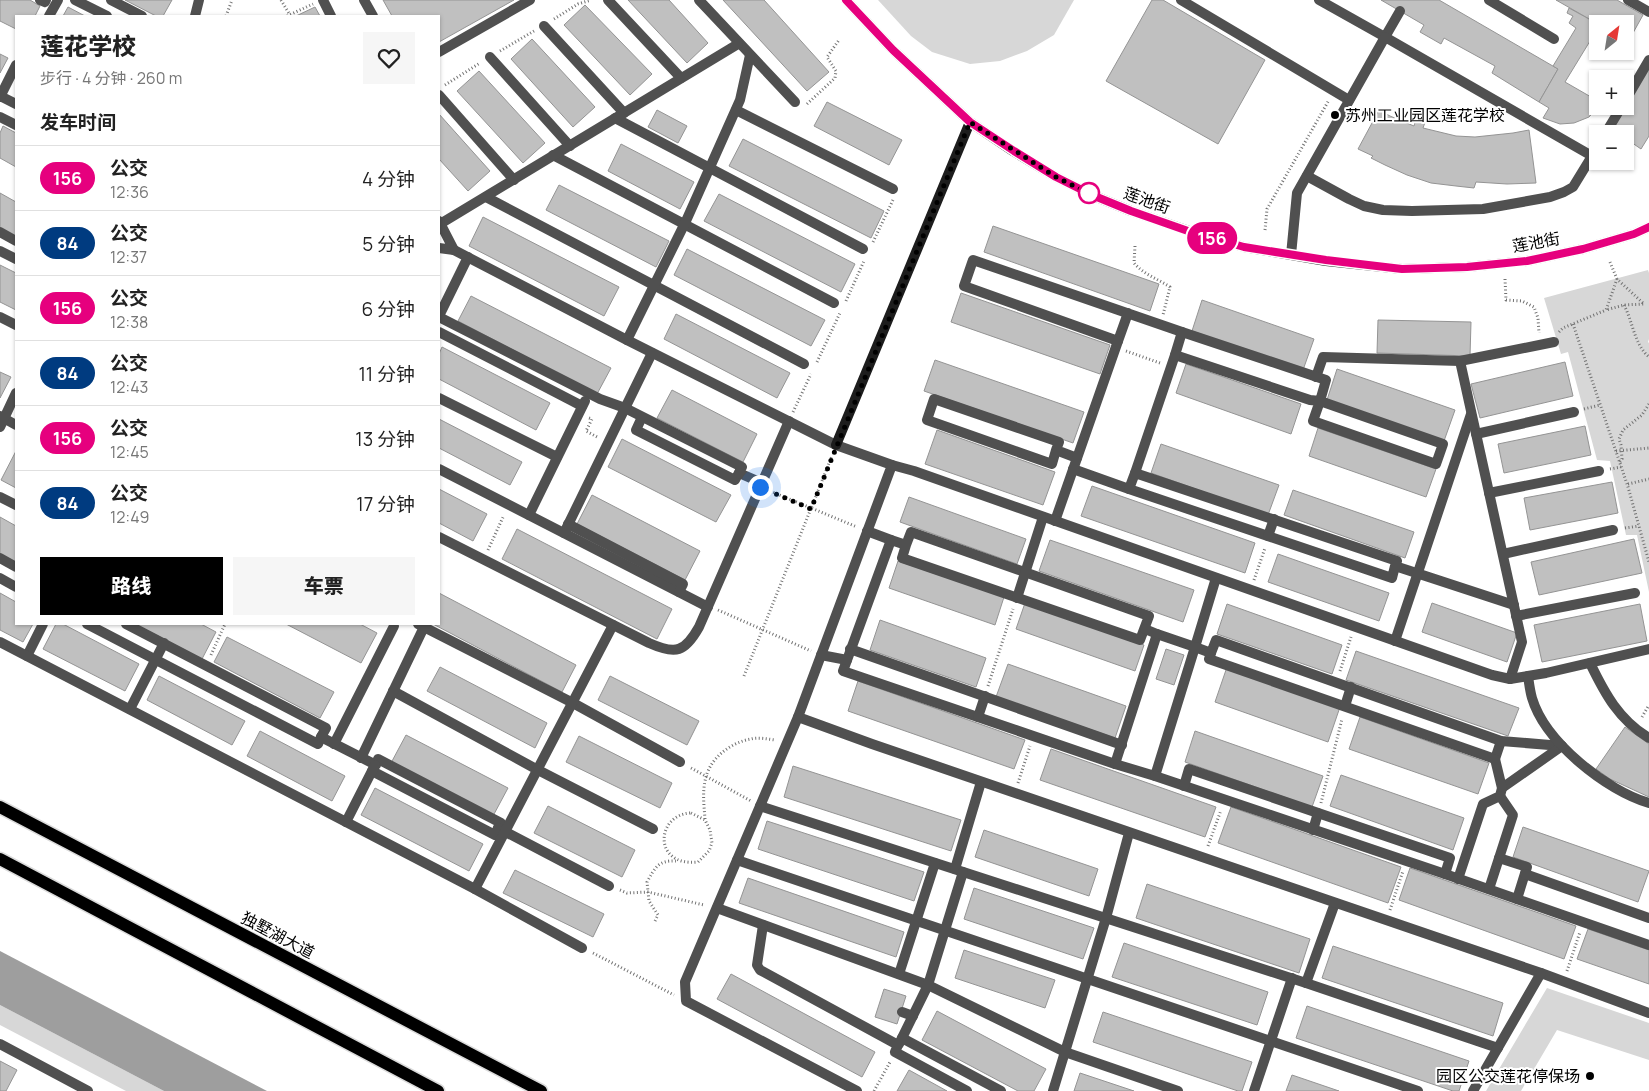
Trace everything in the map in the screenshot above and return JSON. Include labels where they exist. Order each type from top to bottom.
[{"type":"main road","name":"莲池街","points":[[846,0],[893,50],[970,122],[1056,177],[1092,195],[1131,211],[1188,231],[1244,247],[1326,260],[1402,269],[1467,267],[1527,261],[1583,249],[1634,234],[1649,227]]},
{"type":"main road","points":[[836,444],[970,122]]},
{"type":"main road","name":"独墅湖大道","points":[[0,807],[542,1091]]},
{"type":"main road","points":[[0,860],[438,1091]]},
{"type":"street","points":[[40,0],[44,2],[46,0]]},
{"type":"street","points":[[50,15],[58,0]]},
{"type":"street","points":[[75,0],[104,15]]},
{"type":"street","points":[[111,0],[140,15]]},
{"type":"street","points":[[195,15],[199,0]]},
{"type":"street","points":[[322,0],[331,15]]},
{"type":"street","points":[[364,0],[372,15]]},
{"type":"street","points":[[440,51],[530,0]]},
{"type":"street","points":[[608,0],[681,78]]},
{"type":"street","points":[[698,0],[795,102]]},
{"type":"street","points":[[1181,0],[1349,100]]},
{"type":"street","points":[[1319,0],[1589,148]]},
{"type":"street","points":[[1489,0],[1554,39]]},
{"type":"street","points":[[1628,0],[1649,12]]},
{"type":"street","points":[[1291,255],[1297,193],[1400,11]]},
{"type":"street","points":[[544,26],[619,115],[710,168],[862,249]]},
{"type":"street","points":[[454,250],[440,222],[486,197],[738,44]]},
{"type":"street","points":[[627,340],[684,224],[736,110],[750,55]]},
{"type":"street","points":[[490,57],[570,146]]},
{"type":"street","points":[[1634,86],[1649,60]]},
{"type":"street","points":[[15,68],[0,97],[15,104]]},
{"type":"street","points":[[440,96],[514,180]]},
{"type":"street","points":[[736,110],[893,189]]},
{"type":"street","points":[[0,117],[15,124]]},
{"type":"street","points":[[553,155],[834,303]]},
{"type":"street","points":[[1306,176],[1348,199],[1364,206],[1383,210],[1412,212],[1483,209],[1564,192],[1573,186],[1589,161]]},
{"type":"street","points":[[486,197],[804,364]]},
{"type":"street","points":[[0,232],[15,240]]},
{"type":"street","points":[[440,248],[454,250],[652,353],[836,444],[1492,675],[1510,679],[1546,673],[1649,649]]},
{"type":"street","points":[[0,250],[15,258]]},
{"type":"street","points":[[440,314],[468,257]]},
{"type":"street","points":[[1117,344],[964,286],[973,260],[1326,380],[1320,401],[1313,421],[1436,464],[1440,454],[1443,444],[1320,401],[1310,400],[1175,355]]},
{"type":"street","points":[[1055,521],[1128,313]]},
{"type":"street","points":[[0,317],[15,324]]},
{"type":"street","points":[[440,317],[589,394],[625,408],[742,466],[735,480],[636,430],[642,417]]},
{"type":"street","points":[[1129,489],[1182,332]]},
{"type":"street","points":[[440,333],[581,410]]},
{"type":"street","points":[[1316,377],[1324,357],[1460,361],[1554,342]]},
{"type":"street","points":[[566,529],[652,353]]},
{"type":"street","points":[[1460,361],[1522,642],[1510,679]]},
{"type":"street","points":[[529,515],[589,394]]},
{"type":"street","points":[[15,395],[1,420],[15,425]]},
{"type":"street","points":[[440,398],[557,457]]},
{"type":"street","points":[[934,399],[1059,442],[1056,450],[1052,464],[927,420],[934,399]]},
{"type":"street","points":[[1476,434],[1574,412]]},
{"type":"street","points":[[1395,641],[1471,413]]},
{"type":"street","points":[[440,538],[664,650],[676,650],[688,643],[694,636],[789,421]]},
{"type":"street","points":[[1056,450],[1077,458]]},
{"type":"street","points":[[1440,454],[1455,460]]},
{"type":"street","points":[[858,1091],[686,1001],[685,982],[798,717],[892,465]]},
{"type":"street","points":[[1073,469],[1392,578],[1397,561],[1135,472]]},
{"type":"street","points":[[440,470],[529,515],[566,529],[679,592],[708,606]]},
{"type":"street","points":[[1489,492],[1599,471]]},
{"type":"street","points":[[739,473],[761,485]]},
{"type":"street","points":[[0,497],[15,504]]},
{"type":"street","points":[[1017,598],[1043,516]]},
{"type":"street","points":[[1268,536],[1274,519]]},
{"type":"street","points":[[1503,554],[1613,530]]},
{"type":"street","points":[[867,531],[906,545]]},
{"type":"street","points":[[911,532],[1025,572],[1149,616],[1145,629],[1140,640],[902,558],[906,545],[911,532]]},
{"type":"street","points":[[890,540],[843,671],[1407,861],[1649,945]]},
{"type":"street","points":[[0,558],[15,566]]},
{"type":"street","points":[[1395,566],[1514,605]]},
{"type":"street","points":[[0,578],[15,586]]},
{"type":"street","points":[[1154,776],[1216,578]]},
{"type":"street","points":[[1516,616],[1635,593]]},
{"type":"street","points":[[27,656],[43,625]]},
{"type":"street","points":[[89,625],[318,744],[326,728],[128,625]]},
{"type":"street","points":[[334,744],[393,625]]},
{"type":"street","points":[[361,758],[393,691],[421,625],[573,703],[680,762]]},
{"type":"street","points":[[475,889],[502,830],[538,770],[613,625]]},
{"type":"street","points":[[1145,629],[1211,653]]},
{"type":"street","points":[[1115,764],[1157,634]]},
{"type":"street","points":[[1495,759],[1209,659],[1216,640],[1502,741],[1562,746]]},
{"type":"street","points":[[0,642],[475,889],[582,948]]},
{"type":"street","points":[[130,709],[164,643]]},
{"type":"street","points":[[850,649],[1122,744]]},
{"type":"street","points":[[821,655],[847,660]]},
{"type":"street","points":[[1590,663],[1604,692],[1616,709],[1636,729],[1649,738]]},
{"type":"street","points":[[1528,676],[1532,699],[1544,722],[1562,746],[1576,760],[1606,782],[1649,803]]},
{"type":"street","points":[[1345,706],[1351,687]]},
{"type":"street","points":[[393,691],[538,770],[653,829]]},
{"type":"street","points":[[978,717],[985,696]]},
{"type":"street","points":[[798,717],[1129,833],[1541,973],[1649,1013]]},
{"type":"street","points":[[321,737],[495,834],[502,830]]},
{"type":"street","points":[[1489,889],[1513,815],[1501,792],[1495,759],[1502,741]]},
{"type":"street","points":[[1458,879],[1483,804],[1562,746]]},
{"type":"street","points":[[346,822],[374,768]]},
{"type":"street","points":[[1184,786],[1189,769],[1450,858],[1445,874]]},
{"type":"street","points":[[898,1045],[928,985],[945,931],[981,782]]},
{"type":"street","points":[[760,806],[1306,982],[1498,1048]]},
{"type":"street","points":[[1313,830],[1318,813]]},
{"type":"street","points":[[502,830],[609,886]]},
{"type":"street","points":[[1052,1091],[1106,918],[1129,833]]},
{"type":"street","points":[[1499,858],[1527,867],[1517,899]]},
{"type":"street","points":[[737,860],[1418,1091]]},
{"type":"street","points":[[899,974],[935,863]]},
{"type":"street","points":[[1525,874],[1649,918]]},
{"type":"street","points":[[1306,982],[1335,903]]},
{"type":"street","points":[[717,908],[928,985],[1065,1052],[1178,1091]]},
{"type":"street","points":[[763,925],[757,965],[760,970],[898,1045],[1001,1091]]},
{"type":"street","points":[[1473,1091],[1541,973]]},
{"type":"street","points":[[1254,1091],[1292,978]]},
{"type":"street","points":[[902,1012],[913,1016]]},
{"type":"street","points":[[0,1044],[88,1091]]},
{"type":"street","points":[[898,1045],[967,1091]]},
{"type":"path","points":[[226,15],[232,0]]},
{"type":"path","points":[[281,0],[288,15]]},
{"type":"path","points":[[290,15],[322,0]]},
{"type":"path","points":[[440,87],[578,4],[591,0]]},
{"type":"path","points":[[795,102],[803,107],[835,78],[836,71],[827,57],[839,40]]},
{"type":"path","points":[[1265,230],[1267,210],[1335,91]]},
{"type":"path","points":[[1135,246],[1134,263],[1139,270],[1170,287],[1160,324]]},
{"type":"path","points":[[1554,342],[1563,328],[1572,324],[1624,305],[1644,304],[1617,279],[1610,262]]},
{"type":"path","points":[[1505,279],[1506,300],[1522,301],[1534,307],[1538,318],[1540,345]]},
{"type":"path","points":[[1606,310],[1617,279]]},
{"type":"path","points":[[1624,305],[1632,322],[1639,345],[1649,357]]},
{"type":"path","points":[[1572,324],[1620,462],[1649,562]]},
{"type":"path","points":[[1117,344],[1171,366]]},
{"type":"path","points":[[1620,462],[1622,450],[1619,439],[1622,430],[1642,415],[1649,404]]},
{"type":"path","points":[[581,410],[592,419],[586,431],[608,442]]},
{"type":"path","points":[[744,676],[836,444]]},
{"type":"path","points":[[1616,451],[1649,448]]},
{"type":"path","points":[[1627,484],[1649,479]]},
{"type":"path","points":[[761,485],[811,509],[867,531]]},
{"type":"path","points":[[483,560],[509,505]]},
{"type":"path","points":[[1251,590],[1268,536]]},
{"type":"path","points":[[1644,542],[1649,541]]},
{"type":"path","points":[[985,696],[1017,598]]},
{"type":"path","points":[[708,606],[821,655]]},
{"type":"path","points":[[206,665],[225,625]]},
{"type":"path","points":[[1337,682],[1355,627]]},
{"type":"path","points":[[1318,813],[1345,706]]},
{"type":"path","points":[[1015,793],[1033,736]]},
{"type":"path","points":[[655,921],[658,915],[650,901],[647,882],[655,868],[667,860],[688,863],[698,862],[709,851],[712,843],[710,830],[705,820],[704,795],[706,777],[711,763],[725,749],[742,742],[758,738],[787,742]]},
{"type":"path","points":[[680,762],[760,806]]},
{"type":"path","points":[[1204,858],[1224,800]]},
{"type":"path","points":[[677,860],[668,854],[664,845],[664,838],[670,822],[683,814],[691,814],[705,820]]},
{"type":"path","points":[[1386,920],[1407,861]]},
{"type":"path","points":[[609,886],[627,894],[648,892],[717,908]]},
{"type":"path","points":[[1563,982],[1584,922]]},
{"type":"path","points":[[582,948],[686,1001]]},
{"type":"path","points":[[874,1091],[898,1045]]},
{"type":"shaded area","points":[[878,0],[1074,0],[1054,35],[1027,51],[1000,61],[970,64],[932,52],[911,36]]},
{"type":"shaded area","points":[[1648,270],[1649,592],[1637,535],[1626,535],[1610,461],[1597,460],[1568,352],[1561,354],[1544,298]]},
{"type":"shaded area","points":[[0,951],[267,1091],[164,1091],[0,1005]]},
{"type":"shaded area","points":[[1547,988],[1649,1023],[1649,1060],[1557,1030],[1521,1091],[1486,1091]]},
{"type":"shaded area","points":[[0,1005],[164,1091],[126,1091],[0,1025]]},
{"type":"building","points":[[0,0],[30,0],[40,6],[36,15],[15,15],[15,28],[0,21]]},
{"type":"building","points":[[125,0],[172,0],[164,15],[154,15]]},
{"type":"building","points":[[383,0],[514,0],[440,41],[440,15],[391,15]]},
{"type":"building","points":[[628,0],[669,0],[708,43],[687,63]]},
{"type":"building","points":[[723,0],[764,0],[829,72],[807,91]]},
{"type":"building","points":[[1152,0],[1163,0],[1265,60],[1218,144],[1106,81]]},
{"type":"building","points":[[1381,0],[1439,0],[1558,69],[1539,102],[1492,73],[1495,66],[1444,38],[1441,44],[1420,32],[1424,25]]},
{"type":"building","points":[[1556,0],[1617,0],[1643,15],[1634,31],[1634,15],[1589,15],[1589,19]]},
{"type":"building","points":[[585,5],[652,74],[630,95],[564,25]]},
{"type":"building","points":[[68,7],[83,15],[64,15]]},
{"type":"building","points":[[315,7],[319,15],[298,15]]},
{"type":"building","points":[[1569,8],[1589,19],[1589,43],[1565,82],[1589,96],[1589,115],[1591,115],[1574,123],[1560,124],[1543,118],[1549,108],[1539,102],[1558,69],[1553,66],[1576,28],[1569,23],[1573,16],[1567,13]]},
{"type":"building","points":[[532,39],[595,107],[573,127],[511,59]]},
{"type":"building","points":[[0,54],[8,58],[0,73]]},
{"type":"building","points":[[1649,67],[1649,136],[1641,149],[1634,144],[1634,125],[1615,125],[1621,115],[1634,115],[1634,93]]},
{"type":"building","points":[[479,71],[545,143],[523,163],[457,91]]},
{"type":"building","points":[[827,102],[902,140],[889,165],[814,126]]},
{"type":"building","points":[[657,110],[687,126],[678,143],[648,127]]},
{"type":"building","points":[[1379,110],[1414,126],[1418,111],[1428,114],[1423,128],[1456,136],[1475,137],[1529,130],[1536,183],[1476,182],[1474,188],[1456,186],[1431,183],[1385,165],[1371,158],[1373,156],[1358,149]]},
{"type":"building","points":[[440,115],[490,171],[468,191],[440,160]]},
{"type":"building","points":[[3,126],[15,132],[15,166],[0,158],[0,133]]},
{"type":"building","points":[[743,139],[884,211],[871,238],[729,166]]},
{"type":"building","points":[[621,144],[694,182],[680,209],[608,171]]},
{"type":"building","points":[[559,185],[669,241],[656,267],[546,210]]},
{"type":"building","points":[[0,193],[15,201],[15,236],[0,229]]},
{"type":"building","points":[[719,194],[855,264],[841,292],[704,221]]},
{"type":"building","points":[[483,217],[619,287],[604,316],[469,246]]},
{"type":"building","points":[[993,226],[1159,284],[1150,311],[984,252]]},
{"type":"building","points":[[687,249],[825,320],[811,346],[674,275]]},
{"type":"building","points":[[0,265],[15,272],[15,310],[0,302]]},
{"type":"building","points":[[961,293],[1110,345],[1100,374],[951,322]]},
{"type":"building","points":[[471,296],[611,368],[597,394],[458,321]]},
{"type":"building","points":[[1202,300],[1314,339],[1303,370],[1192,331]]},
{"type":"building","points":[[676,314],[790,373],[777,398],[664,339]]},
{"type":"building","points":[[1378,320],[1471,322],[1470,356],[1377,353]]},
{"type":"building","points":[[442,347],[550,403],[536,430],[440,380],[440,352]]},
{"type":"building","points":[[935,360],[1084,412],[1073,443],[924,391]]},
{"type":"building","points":[[1565,362],[1573,396],[1480,418],[1471,384]]},
{"type":"building","points":[[1186,364],[1301,404],[1291,434],[1176,393]]},
{"type":"building","points":[[1337,369],[1455,410],[1444,441],[1327,400]]},
{"type":"building","points":[[0,372],[11,377],[0,398]]},
{"type":"building","points":[[672,390],[757,434],[743,462],[657,418]]},
{"type":"building","points":[[440,420],[522,462],[510,485],[440,449]]},
{"type":"building","points":[[1585,426],[1591,455],[1504,473],[1498,444]]},
{"type":"building","points":[[1318,428],[1436,469],[1426,497],[1309,456]]},
{"type":"building","points":[[937,430],[1055,472],[1043,505],[925,464]]},
{"type":"building","points":[[622,439],[731,495],[716,522],[608,467]]},
{"type":"building","points":[[1161,444],[1279,485],[1268,515],[1151,473]]},
{"type":"building","points":[[15,453],[15,487],[1,480]]},
{"type":"building","points":[[1612,482],[1618,513],[1530,530],[1524,498]]},
{"type":"building","points":[[1092,486],[1255,543],[1245,573],[1081,516]]},
{"type":"building","points":[[440,490],[487,514],[473,541],[440,524]]},
{"type":"building","points":[[1293,490],[1414,532],[1405,558],[1284,515]]},
{"type":"building","points":[[592,495],[700,551],[685,580],[577,524]]},
{"type":"building","points":[[909,497],[1026,539],[1017,564],[900,522]]},
{"type":"building","points":[[0,517],[15,525],[15,562],[0,554]]},
{"type":"building","points":[[517,529],[672,609],[657,639],[502,559]]},
{"type":"building","points":[[1634,539],[1642,573],[1539,595],[1531,562]]},
{"type":"building","points":[[1050,540],[1194,590],[1183,622],[1039,571]]},
{"type":"building","points":[[1278,554],[1389,593],[1379,621],[1268,582]]},
{"type":"building","points":[[898,561],[1004,597],[995,625],[889,588]]},
{"type":"building","points":[[0,593],[15,601],[15,625],[32,625],[23,642],[0,630]]},
{"type":"building","points":[[440,594],[576,665],[562,692],[435,625],[440,625]]},
{"type":"building","points":[[1025,603],[1144,645],[1135,671],[1016,629]]},
{"type":"building","points":[[1432,603],[1517,633],[1507,662],[1422,632]]},
{"type":"building","points":[[1227,604],[1342,645],[1332,674],[1217,634]]},
{"type":"building","points":[[1640,604],[1647,641],[1542,662],[1534,625]]},
{"type":"building","points":[[880,620],[986,658],[976,687],[870,650]]},
{"type":"building","points":[[55,625],[65,625],[139,664],[125,691],[43,649]]},
{"type":"building","points":[[137,625],[203,625],[216,632],[202,659]]},
{"type":"building","points":[[288,625],[362,625],[377,633],[361,663]]},
{"type":"building","points":[[227,637],[334,692],[320,718],[214,662]]},
{"type":"building","points":[[1166,649],[1184,655],[1174,685],[1156,679]]},
{"type":"building","points":[[1356,651],[1519,708],[1508,736],[1346,680]]},
{"type":"building","points":[[1008,664],[1126,706],[1115,738],[996,697]]},
{"type":"building","points":[[440,667],[547,723],[535,748],[427,691]]},
{"type":"building","points":[[1227,667],[1340,707],[1328,742],[1215,702]]},
{"type":"building","points":[[159,676],[245,721],[232,745],[147,700]]},
{"type":"building","points":[[610,676],[699,721],[687,745],[598,700]]},
{"type":"building","points":[[858,681],[1025,740],[1014,769],[848,711]]},
{"type":"building","points":[[1360,717],[1489,763],[1478,794],[1349,749]]},
{"type":"building","points":[[1625,727],[1649,744],[1649,797],[1610,779],[1596,769]]},
{"type":"building","points":[[260,731],[345,776],[332,801],[247,756]]},
{"type":"building","points":[[1195,731],[1323,776],[1312,807],[1185,762]]},
{"type":"building","points":[[406,735],[508,788],[493,816],[391,763]]},
{"type":"building","points":[[579,736],[672,783],[660,808],[566,762]]},
{"type":"building","points":[[1051,749],[1216,807],[1205,837],[1040,780]]},
{"type":"building","points":[[793,766],[961,820],[951,851],[784,797]]},
{"type":"building","points":[[1341,775],[1464,818],[1453,850],[1330,806]]},
{"type":"building","points":[[375,788],[483,844],[469,871],[361,815]]},
{"type":"building","points":[[548,806],[635,850],[622,877],[534,833]]},
{"type":"building","points":[[1231,807],[1401,867],[1388,903],[1218,843]]},
{"type":"building","points":[[767,821],[924,872],[914,901],[758,849]]},
{"type":"building","points":[[1523,827],[1649,871],[1638,902],[1513,857]]},
{"type":"building","points":[[984,830],[1098,869],[1089,896],[975,857]]},
{"type":"building","points":[[1410,868],[1576,926],[1564,959],[1399,900]]},
{"type":"building","points":[[515,870],[604,914],[593,937],[503,893]]},
{"type":"building","points":[[748,878],[904,932],[896,957],[739,903]]},
{"type":"building","points":[[1147,884],[1310,939],[1299,973],[1136,918]]},
{"type":"building","points":[[974,888],[1094,928],[1083,959],[964,919]]},
{"type":"building","points":[[1588,929],[1649,950],[1649,984],[1577,959]]},
{"type":"building","points":[[1124,943],[1268,992],[1257,1025],[1112,977]]},
{"type":"building","points":[[1333,946],[1503,1003],[1493,1036],[1322,978]]},
{"type":"building","points":[[964,950],[1055,980],[1045,1008],[955,978]]},
{"type":"building","points":[[731,974],[875,1052],[862,1077],[717,999]]},
{"type":"building","points":[[884,989],[906,996],[897,1024],[875,1017]]},
{"type":"building","points":[[1307,1006],[1469,1061],[1459,1091],[1453,1091],[1296,1038]]},
{"type":"building","points":[[937,1011],[1046,1069],[1034,1091],[1018,1091],[922,1040]]},
{"type":"building","points":[[1103,1012],[1252,1062],[1242,1091],[1093,1042]]},
{"type":"building","points":[[0,1061],[17,1070],[6,1091],[0,1091]]},
{"type":"building","points":[[909,1070],[947,1091],[897,1091]]},
{"type":"building","points":[[1080,1073],[1134,1091],[1074,1091]]},
{"type":"building","points":[[1292,1075],[1339,1091],[1286,1091]]},
{"type":"bus line","name":"156","points":[[846,0],[932,88],[970,122],[1014,151],[1056,177],[1092,195],[1188,231],[1244,247],[1326,260],[1402,269],[1467,267],[1527,261],[1583,249],[1634,234],[1649,227]]},
{"type":"place","name":"苏州工业园区莲花学校","points":[[1335,115]]},
{"type":"place","name":"园区公交莲花停保场","points":[[1590,1076]]},
{"type":"route","points":[[760,487],[811,509],[836,444],[970,122],[1056,177],[1092,195],[1089,193]]}]
